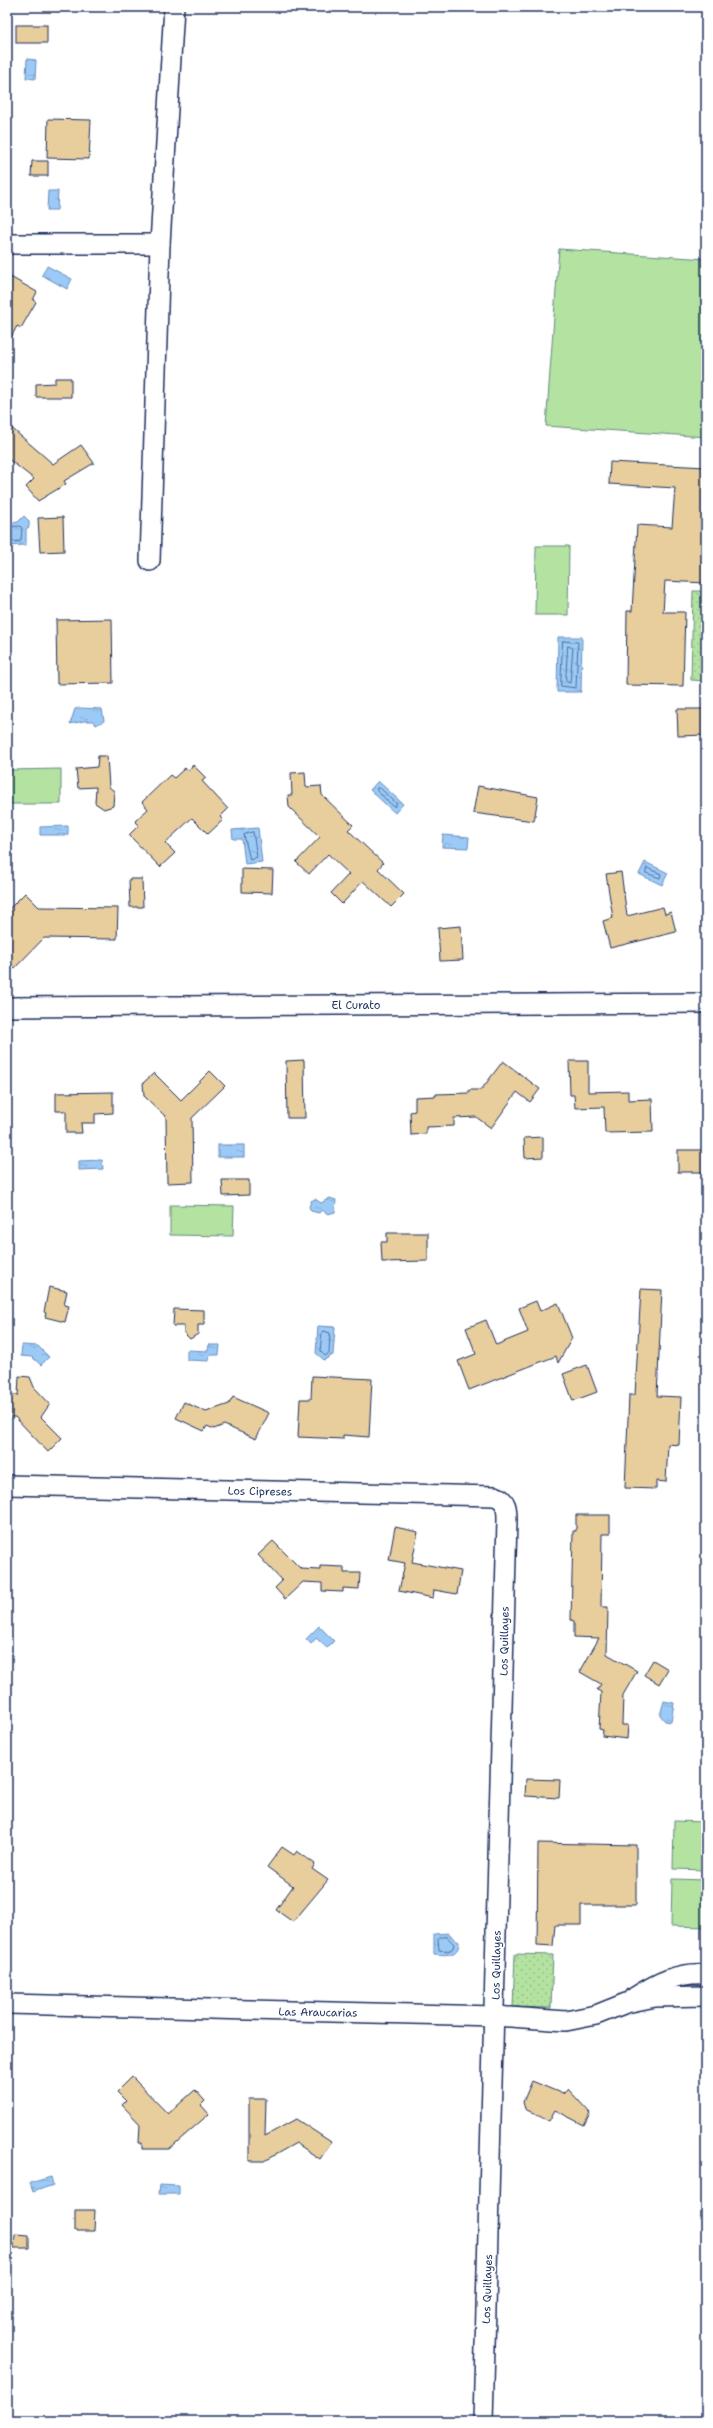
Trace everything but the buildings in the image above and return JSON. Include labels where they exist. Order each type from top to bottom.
[{"type":"street","points":[[150,561],[160,244],[174,7]]},
{"type":"street","points":[[7,244],[160,244]]},
{"type":"street","name":"El Curato","points":[[7,1007],[706,1003]]},
{"type":"street","name":"Los Cipreses","points":[[7,1485],[495,1496],[504,1502],[507,1508]]},
{"type":"street","name":"Los Quillayes","points":[[483,2421],[495,2016],[507,1508]]},
{"type":"street","name":"Las Araucarias","points":[[7,2004],[495,2016],[566,2021],[596,2015],[626,2003],[654,1985],[677,1976],[706,1974]]},
{"type":"street","name":"Las Araucarias","points":[[626,2003],[672,1995],[706,1996]]},
{"type":"green space","points":[[559,249],[706,259],[706,437],[546,426]]},
{"type":"green space","points":[[536,546],[569,546],[568,615],[535,615]]},
{"type":"green space","points":[[693,591],[706,591],[706,681],[691,680]]},
{"type":"green space","points":[[61,769],[61,804],[7,804],[7,770]]},
{"type":"green space","points":[[170,1205],[234,1206],[233,1236],[170,1235]]},
{"type":"green space","points":[[674,1821],[706,1822],[706,1870],[673,1869]]},
{"type":"green space","points":[[672,1879],[706,1880],[706,1927],[671,1926]]},
{"type":"green space","points":[[515,1954],[553,1955],[551,2008],[513,2007]]},
{"type":"water","points":[[27,59],[36,60],[35,79],[26,78]]},
{"type":"water","points":[[48,191],[58,191],[57,210],[47,210]]},
{"type":"water","points":[[47,266],[72,279],[67,289],[42,275]]},
{"type":"water","points":[[24,516],[29,521],[29,527],[26,529],[26,545],[7,546],[7,523],[18,522]]},
{"type":"water","points":[[558,637],[582,637],[581,692],[557,692]]},
{"type":"water","points":[[75,709],[102,709],[104,721],[96,725],[93,721],[70,724]]},
{"type":"water","points":[[378,781],[403,804],[395,813],[370,790]]},
{"type":"water","points":[[68,826],[68,835],[40,835],[40,827]]},
{"type":"water","points":[[258,828],[262,862],[245,864],[242,839],[233,839],[232,830]]},
{"type":"water","points":[[443,835],[469,837],[468,848],[442,847]]},
{"type":"water","points":[[645,862],[668,873],[662,885],[639,874]]},
{"type":"water","points":[[218,1145],[244,1145],[244,1157],[218,1157]]},
{"type":"water","points":[[102,1160],[103,1169],[79,1170],[79,1161]]},
{"type":"water","points":[[330,1198],[336,1200],[335,1212],[328,1214],[322,1210],[319,1213],[311,1211],[309,1207],[311,1201],[315,1199],[321,1203]]},
{"type":"water","points":[[318,1326],[335,1327],[333,1355],[324,1360],[316,1353]]},
{"type":"water","points":[[22,1345],[38,1346],[49,1357],[41,1365],[32,1357],[21,1356]]},
{"type":"water","points":[[209,1345],[220,1345],[219,1355],[210,1355],[209,1361],[187,1360],[187,1350],[208,1351]]},
{"type":"water","points":[[319,1626],[334,1641],[327,1648],[316,1638],[311,1644],[306,1639]]},
{"type":"water","points":[[664,1701],[674,1703],[671,1722],[665,1721],[660,1715]]},
{"type":"water","points":[[449,1933],[459,1942],[457,1950],[451,1954],[434,1954],[434,1934]]},
{"type":"water","points":[[51,2177],[53,2185],[33,2192],[30,2183]]},
{"type":"water","points":[[159,2185],[179,2186],[179,2194],[158,2194]]}]
